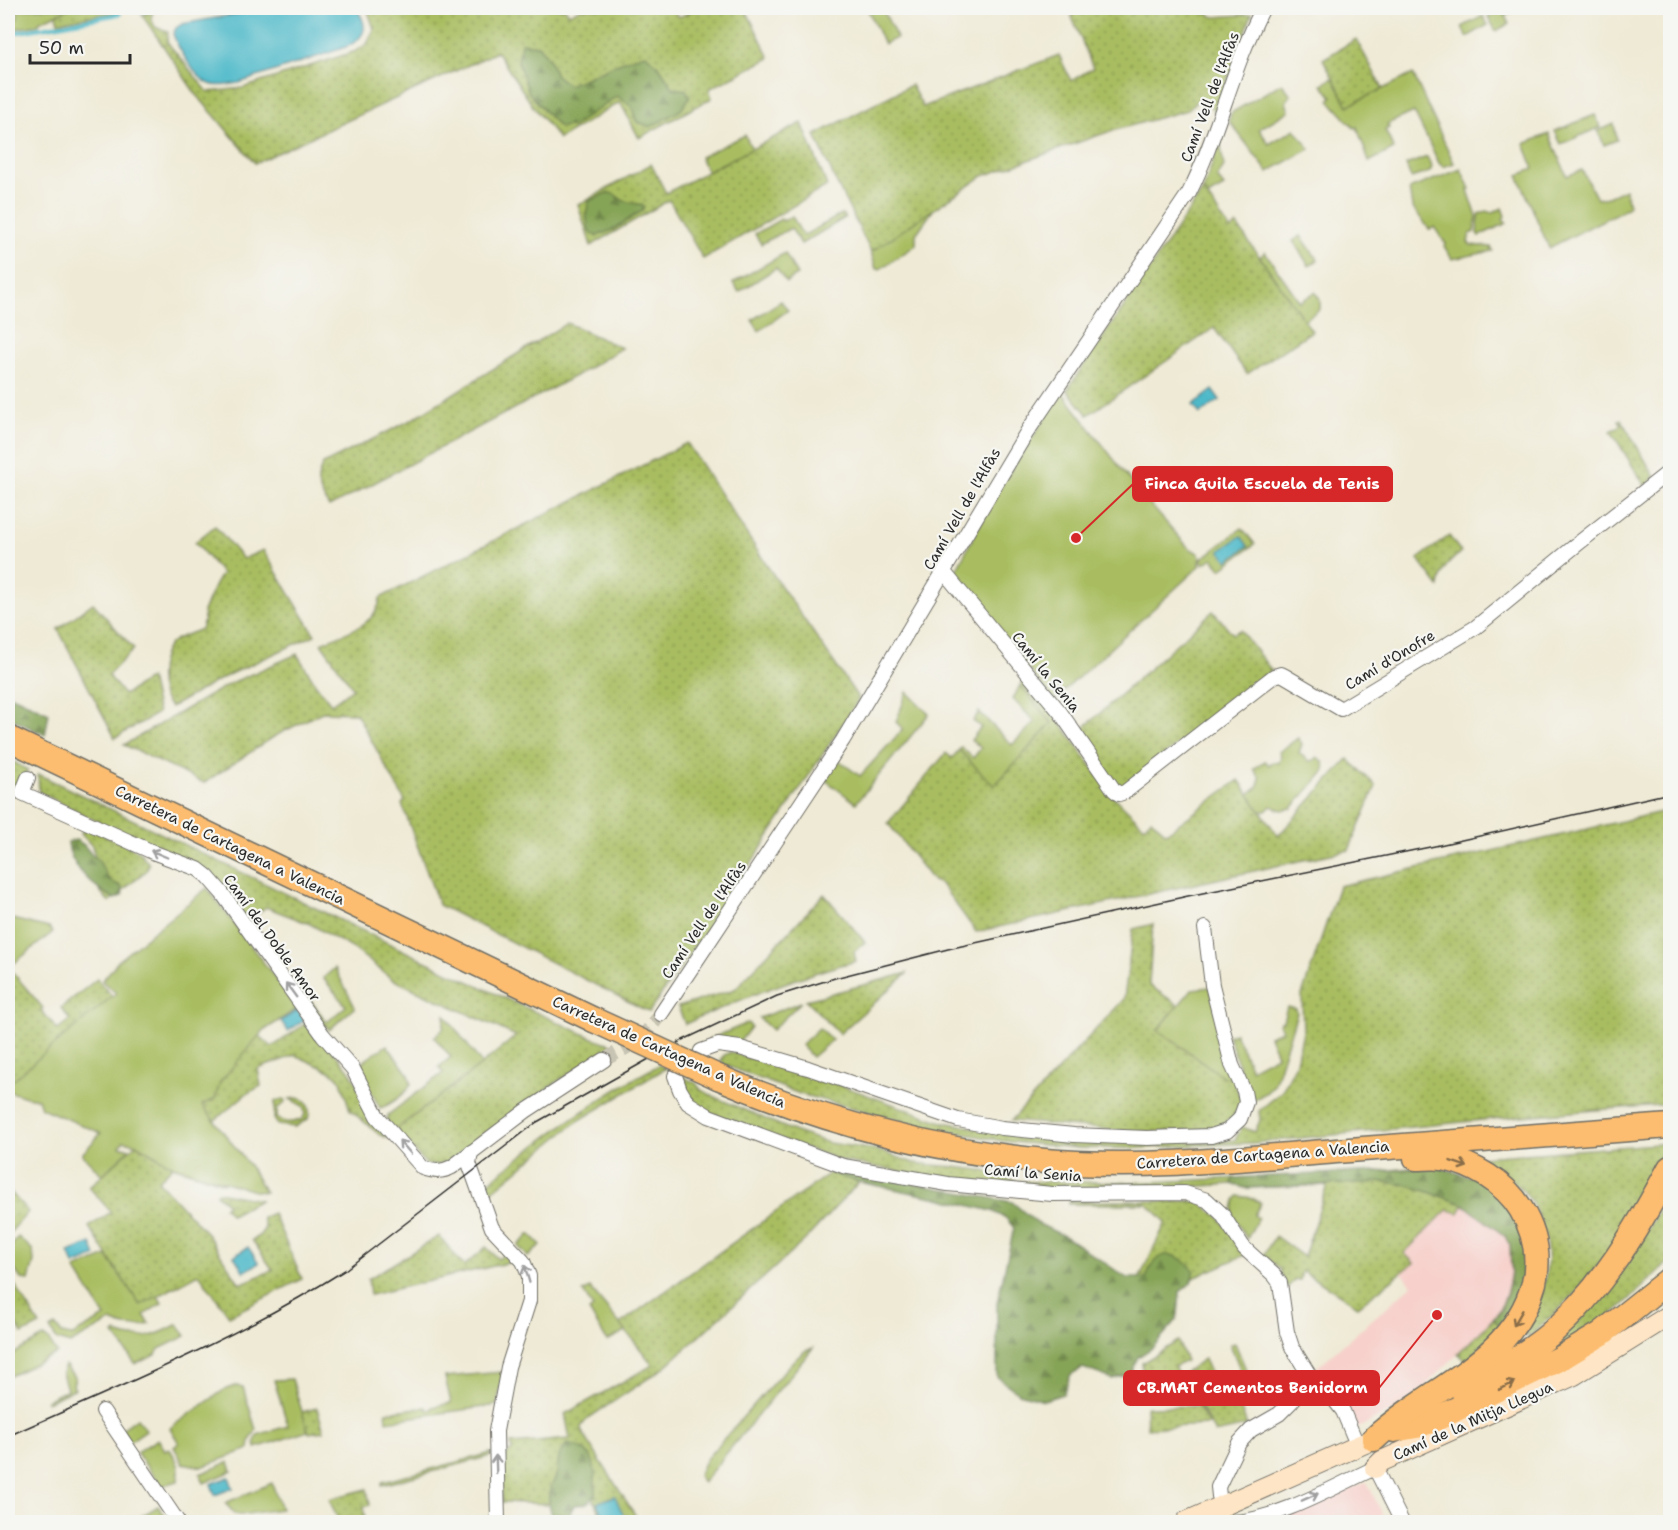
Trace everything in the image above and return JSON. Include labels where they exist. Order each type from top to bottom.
[{"type":"highway","name":"Carretera de Cartagena a Valencia","points":[[8,738],[717,1077],[820,1116],[895,1137],[947,1148],[1046,1161],[1171,1163],[1671,1126]]},
{"type":"highway","points":[[1521,1137],[1581,1124],[1671,1114]]},
{"type":"highway","points":[[1171,1163],[1204,1168],[1248,1169],[1443,1158],[1463,1164],[1495,1180],[1518,1204],[1527,1218],[1534,1238],[1537,1260],[1536,1274],[1528,1300],[1516,1322],[1479,1363],[1398,1419],[1375,1438]]},
{"type":"highway","points":[[1375,1438],[1456,1395],[1531,1349],[1557,1327],[1582,1302],[1619,1256],[1671,1168]]},
{"type":"highway","points":[[1375,1438],[1434,1420],[1561,1358],[1601,1334],[1671,1279]]},
{"type":"street","name":"Camí Vell de l'Alfàs","points":[[661,1014],[843,740],[1027,432],[1189,193],[1201,170],[1236,70],[1263,8]]},
{"type":"street","name":"Camí d'Onofre","points":[[1119,794],[1134,785],[1274,676],[1281,674],[1286,676],[1341,709],[1476,627],[1671,471]]},
{"type":"street","name":"Camí la Senia","points":[[944,572],[1060,712],[1119,794]]},
{"type":"street","name":"Camí del Doble Amor","points":[[28,778],[22,793],[198,869],[207,876],[222,893],[323,1035],[353,1069],[377,1116],[423,1168],[444,1171],[452,1167]]},
{"type":"street","points":[[701,1051],[718,1045],[740,1048],[808,1068],[958,1120],[1002,1128],[1074,1135],[1147,1138],[1211,1136],[1227,1131],[1240,1119],[1246,1102],[1230,1056],[1212,985],[1205,928]]},
{"type":"street","points":[[452,1167],[526,1111],[604,1060]]},
{"type":"street","name":"Camí la Senia","points":[[675,1076],[688,1103],[709,1116],[843,1166],[948,1184],[1041,1192],[1185,1193],[1207,1200],[1222,1214],[1244,1248],[1280,1283],[1289,1340],[1311,1378],[1332,1397],[1343,1411],[1375,1438]]},
{"type":"street","points":[[471,1152],[469,1163],[472,1174],[492,1228],[523,1261],[529,1276],[529,1301],[508,1367],[496,1431],[498,1522]]},
{"type":"street","points":[[452,1167],[463,1167],[472,1174]]},
{"type":"street","name":"Camí de la Mitja Llegua","points":[[1235,1522],[1252,1521],[1271,1515],[1375,1468],[1382,1461],[1574,1375],[1671,1315]]},
{"type":"street","points":[[1224,1506],[1218,1487],[1239,1443],[1251,1430],[1279,1414],[1311,1378]]},
{"type":"street","points":[[103,1411],[178,1522]]},
{"type":"street","points":[[1194,1522],[1224,1506],[1375,1438]]},
{"type":"street","points":[[1375,1468],[1402,1522]]},
{"type":"shaded area","points":[[1463,1204],[1506,1237],[1510,1246],[1511,1273],[1500,1311],[1413,1397],[1358,1428],[1348,1410],[1313,1371],[1412,1285],[1402,1273],[1414,1263],[1404,1254],[1447,1210]]},
{"type":"shaded area","points":[[1367,1482],[1386,1522],[1285,1522],[1288,1517]]},
{"type":"green space","points":[[35,8],[70,8],[39,22],[39,25],[8,30],[8,19],[18,18],[17,11]]},
{"type":"green space","points":[[70,8],[125,8],[127,10],[58,22],[56,14]]},
{"type":"green space","points":[[367,8],[565,8],[569,14],[581,8],[674,8],[679,17],[697,8],[745,8],[770,58],[709,89],[712,98],[639,138],[620,102],[559,139],[532,105],[497,52],[255,163],[195,93],[142,15],[153,11],[151,18],[155,27],[168,32],[167,42],[208,92],[243,88],[356,51],[367,44],[374,29]]},
{"type":"green space","points":[[867,8],[882,8],[897,38],[884,44]]},
{"type":"green space","points":[[1084,8],[1192,8],[1215,17],[1252,14],[1216,111],[1199,99],[1187,110],[1105,133],[983,176],[871,252],[815,135],[911,85],[923,107],[1059,55],[1071,81],[1093,68],[1071,15]]},
{"type":"green space","points":[[1499,8],[1512,8],[1514,11],[1505,16],[1509,24],[1496,31],[1488,17],[1501,12]]},
{"type":"green space","points":[[1483,16],[1488,25],[1467,37],[1462,27]]},
{"type":"green space","points":[[1356,39],[1383,89],[1348,106],[1323,59]]},
{"type":"green space","points":[[521,43],[538,45],[549,59],[556,75],[568,85],[626,60],[646,54],[660,68],[673,88],[686,90],[690,97],[681,110],[650,127],[636,121],[632,107],[617,96],[573,126],[559,127],[529,93],[518,62]]},
{"type":"green space","points":[[1413,74],[1454,163],[1443,167],[1439,163],[1414,112],[1387,124],[1389,128],[1385,130],[1394,149],[1369,162],[1357,127],[1354,128],[1329,100],[1332,97],[1322,84],[1333,78],[1348,106]]},
{"type":"green space","points":[[1282,83],[1291,95],[1286,102],[1289,111],[1259,129],[1269,144],[1295,129],[1310,149],[1268,172],[1229,121],[1231,113]]},
{"type":"green space","points":[[1595,115],[1601,127],[1561,144],[1555,131]]},
{"type":"green space","points":[[802,123],[827,186],[703,259],[669,200],[591,246],[578,205],[651,164],[666,193]]},
{"type":"green space","points":[[1614,124],[1617,140],[1604,145],[1598,131]]},
{"type":"green space","points":[[1549,134],[1567,176],[1582,170],[1597,199],[1608,197],[1625,189],[1629,205],[1549,248],[1518,175],[1534,169],[1524,144]]},
{"type":"green space","points":[[745,135],[752,149],[707,171],[700,157]]},
{"type":"green space","points":[[1220,141],[1224,167],[1217,177],[1224,187],[1208,196],[1203,190]]},
{"type":"green space","points":[[1427,157],[1432,167],[1430,172],[1411,178],[1406,165]]},
{"type":"green space","points":[[1461,169],[1470,189],[1468,190],[1477,217],[1474,232],[1470,234],[1468,242],[1471,245],[1491,247],[1493,251],[1452,259],[1444,246],[1446,244],[1434,227],[1430,230],[1412,207],[1409,189]]},
{"type":"green space","points":[[1203,190],[1230,230],[1237,225],[1312,331],[1247,374],[1214,328],[1088,415],[1067,390]]},
{"type":"green space","points":[[607,193],[614,194],[624,201],[644,206],[642,211],[614,229],[597,236],[589,231],[586,215],[589,201]]},
{"type":"green space","points":[[1502,208],[1505,216],[1503,220],[1507,223],[1479,236],[1477,233],[1479,214],[1487,211],[1493,213]]},
{"type":"green space","points":[[934,209],[916,234],[916,245],[880,269],[876,269],[871,252]]},
{"type":"green space","points":[[842,214],[845,218],[801,244],[791,228],[761,244],[755,234],[781,219],[783,221],[792,216],[803,236]]},
{"type":"green space","points":[[1301,236],[1318,260],[1309,266],[1293,241]]},
{"type":"green space","points":[[1265,252],[1300,302],[1315,292],[1320,299],[1320,309],[1304,320],[1260,257]]},
{"type":"green space","points":[[785,253],[797,275],[786,282],[776,268],[739,292],[733,283]]},
{"type":"green space","points":[[781,301],[788,310],[759,331],[752,320]]},
{"type":"green space","points":[[567,323],[622,348],[579,374],[329,507],[318,486],[318,477],[323,464],[411,420]]},
{"type":"green space","points":[[1062,392],[1139,492],[1188,547],[1198,553],[1201,559],[1242,528],[1255,544],[1221,569],[1213,558],[1204,564],[1201,560],[1199,562],[1201,565],[1054,700],[953,576],[997,492]]},
{"type":"green space","points":[[1621,419],[1655,477],[1645,486],[1611,431],[1622,425],[1619,420]]},
{"type":"green space","points":[[687,443],[768,567],[859,699],[729,897],[649,1012],[439,905],[402,804],[405,801],[356,713],[322,712],[275,736],[204,783],[124,745],[229,684],[297,654],[331,704],[353,688],[321,643],[349,632],[366,622],[378,608],[380,598]]},
{"type":"green space","points":[[215,526],[243,559],[263,550],[315,635],[228,675],[171,707],[162,694],[160,685],[163,657],[171,643],[201,629],[204,620],[203,611],[222,574],[195,542]]},
{"type":"green space","points":[[1449,536],[1461,552],[1446,567],[1439,587],[1418,559]]},
{"type":"green space","points":[[93,603],[134,649],[108,675],[124,695],[150,678],[158,713],[115,738],[58,629]]},
{"type":"green space","points":[[1213,611],[1233,634],[1240,630],[1272,671],[1120,789],[1079,732]]},
{"type":"green space","points":[[1026,678],[1113,796],[1144,826],[1151,819],[1166,833],[1239,780],[1278,836],[1348,759],[1376,786],[1349,850],[976,932],[941,884],[933,881],[888,823],[946,753],[952,758],[959,750],[994,785],[1052,723],[1020,685]]},
{"type":"green space","points":[[1020,685],[1052,723],[994,786],[959,750],[961,747],[973,758],[981,748],[971,740],[981,727],[973,721],[979,712],[1012,745],[1035,722],[1013,699]]},
{"type":"green space","points":[[907,692],[929,714],[856,803],[824,779],[837,759],[860,776],[903,729],[896,722]]},
{"type":"green space","points":[[8,694],[49,713],[45,735],[8,717]]},
{"type":"green space","points":[[1298,738],[1302,744],[1299,753],[1309,761],[1317,757],[1324,763],[1325,771],[1292,808],[1282,810],[1271,806],[1266,811],[1260,811],[1249,794],[1257,788],[1260,778],[1254,769],[1265,761],[1269,765],[1274,762],[1279,763],[1281,756],[1279,752]]},
{"type":"green space","points":[[8,759],[28,770],[15,792],[8,785]]},
{"type":"green space","points":[[38,774],[448,972],[588,1036],[613,1045],[552,1085],[447,1162],[427,1165],[395,1130],[516,1036],[392,979],[354,949],[310,924],[266,907],[246,922],[218,882],[39,792]]},
{"type":"green space","points":[[1670,810],[1670,1104],[1522,1116],[1253,1143],[1080,1148],[1003,1141],[918,1125],[800,1094],[724,1065],[721,1060],[730,1052],[834,1083],[939,1121],[975,1128],[1195,1142],[1235,1140],[1242,1127],[1255,1132],[1260,1120],[1259,1111],[1282,1091],[1295,1066],[1303,1032],[1302,995],[1339,886]]},
{"type":"green space","points":[[85,827],[139,851],[149,864],[146,871],[109,902],[81,868],[95,856],[92,846],[81,834]]},
{"type":"green space","points":[[76,840],[99,861],[109,880],[122,887],[123,895],[115,899],[84,876],[69,851],[68,842]]},
{"type":"green space","points":[[207,888],[298,1008],[263,1031],[220,1082],[215,1099],[202,1105],[249,1165],[265,1192],[254,1191],[173,1166],[136,1144],[124,1141],[120,1146],[130,1149],[102,1175],[82,1154],[101,1133],[41,1108],[38,1099],[8,1091],[8,1084],[116,993],[102,981],[120,959]]},
{"type":"green space","points":[[824,894],[865,942],[854,952],[856,961],[769,989],[685,1024],[678,1007],[735,989]]},
{"type":"green space","points":[[192,901],[245,939],[298,1008],[263,1031],[260,1036],[272,1047],[308,1022],[349,1070],[388,1138],[380,1135],[350,1110],[341,1081],[332,1072],[295,1055],[258,1069],[261,1086],[246,1094],[214,1121],[199,1102],[126,955]]},
{"type":"green space","points":[[8,918],[49,928],[53,932],[13,964],[8,953]]},
{"type":"green space","points":[[1153,924],[1149,985],[1178,1005],[1158,1030],[1233,1077],[1241,1100],[1238,1110],[1231,1119],[1219,1126],[1161,1132],[1011,1121],[1124,999],[1133,929]]},
{"type":"green space","points":[[9,968],[43,1008],[41,1010],[58,1030],[70,1020],[61,1008],[97,979],[113,997],[57,1042],[33,1098],[8,1091]]},
{"type":"green space","points":[[335,968],[355,1007],[329,1030],[326,1025],[322,1029],[304,1003],[309,998],[327,1022],[346,1006],[323,978]]},
{"type":"green space","points":[[908,973],[839,1034],[806,1000],[818,997]]},
{"type":"green space","points":[[1210,987],[1233,1077],[1225,1078],[1158,1030],[1192,989]]},
{"type":"green space","points":[[801,1002],[772,1030],[759,1018]]},
{"type":"green space","points":[[1287,1007],[1296,1009],[1297,1013],[1274,1085],[1254,1100],[1246,1086],[1228,1035],[1235,1033],[1251,1069],[1277,1055],[1269,1036],[1282,1031],[1279,1023],[1283,1021]]},
{"type":"green space","points":[[445,1015],[482,1064],[395,1130],[387,1121],[388,1115],[443,1073],[439,1067],[451,1057],[434,1037],[443,1029]]},
{"type":"green space","points":[[748,1023],[751,1027],[738,1044],[710,1039]]},
{"type":"green space","points":[[819,1028],[832,1040],[812,1057],[801,1045]]},
{"type":"green space","points":[[387,1045],[409,1075],[411,1083],[398,1098],[380,1108],[357,1066]]},
{"type":"green space","points":[[659,1065],[666,1068],[575,1123],[489,1194],[486,1184],[527,1151],[591,1106]]},
{"type":"green space","points":[[681,1076],[696,1083],[701,1090],[717,1098],[798,1133],[829,1143],[877,1150],[914,1163],[981,1170],[1019,1182],[1150,1182],[1356,1173],[1434,1166],[1509,1204],[1519,1304],[1467,1362],[1458,1353],[1494,1318],[1500,1308],[1509,1285],[1512,1262],[1509,1243],[1503,1234],[1464,1204],[1459,1213],[1447,1210],[1404,1253],[1414,1263],[1358,1306],[1302,1271],[1300,1280],[1295,1279],[1287,1288],[1279,1268],[1263,1256],[1275,1236],[1304,1257],[1327,1185],[1245,1188],[1232,1184],[1157,1189],[1063,1189],[943,1179],[842,1161],[713,1115],[687,1095]]},
{"type":"green space","points":[[296,1098],[308,1105],[308,1119],[295,1127],[278,1125],[274,1119],[275,1101],[284,1099],[285,1103],[277,1109],[277,1118],[289,1122],[302,1119],[305,1114],[303,1106],[290,1099]]},
{"type":"green space","points":[[224,1134],[249,1165],[224,1183],[173,1166],[158,1181],[206,1232],[240,1284],[273,1270],[252,1240],[265,1228],[262,1218],[273,1213],[302,1279],[229,1316],[199,1274],[140,1306],[89,1227],[111,1212],[89,1187],[136,1144],[169,1164]]},
{"type":"green space","points":[[1669,1143],[1618,1239],[1576,1293],[1528,1338],[1526,1334],[1546,1275],[1547,1246],[1544,1231],[1527,1195],[1482,1157]]},
{"type":"green space","points":[[1434,1166],[1479,1179],[1509,1204],[1525,1230],[1528,1276],[1503,1328],[1493,1319],[1500,1311],[1507,1293],[1511,1273],[1510,1246],[1506,1237],[1463,1204],[1408,1185],[1386,1182],[1245,1188],[1232,1184],[1233,1178],[1402,1170]]},
{"type":"green space","points":[[836,1169],[1012,1202],[1037,1223],[1068,1238],[1127,1278],[1146,1278],[1155,1261],[1166,1255],[1172,1255],[1194,1270],[1191,1283],[1180,1292],[1178,1315],[1175,1322],[1152,1348],[1138,1357],[1130,1374],[1112,1379],[1083,1368],[1071,1374],[1063,1394],[1044,1400],[1019,1393],[997,1377],[997,1303],[1014,1228],[1006,1218],[992,1211],[859,1182],[830,1173]]},
{"type":"green space","points":[[830,1173],[859,1182],[805,1240],[664,1368],[587,1419],[581,1427],[639,1521],[603,1522],[592,1496],[549,1504],[502,1502],[501,1456],[512,1451],[511,1444],[570,1439],[565,1414],[653,1365],[620,1324]]},
{"type":"green space","points":[[8,1189],[28,1212],[8,1235]]},
{"type":"green space","points":[[1670,1190],[1670,1261],[1620,1308],[1579,1339],[1543,1353],[1583,1317],[1630,1260]]},
{"type":"green space","points":[[218,1192],[260,1200],[231,1215],[224,1207],[228,1204],[216,1194]]},
{"type":"green space","points":[[1238,1196],[1252,1198],[1261,1203],[1254,1215],[1258,1218],[1247,1239],[1232,1214]]},
{"type":"green space","points":[[1069,1201],[1198,1201],[1219,1217],[1245,1255],[1160,1293],[1139,1279],[1166,1222],[1147,1204],[1069,1204]]},
{"type":"green space","points":[[530,1234],[541,1245],[528,1257],[518,1246]]},
{"type":"green space","points":[[439,1236],[464,1266],[486,1247],[498,1259],[506,1253],[515,1261],[370,1295],[368,1279]]},
{"type":"green space","points":[[18,1237],[33,1250],[34,1262],[29,1280],[21,1279],[8,1258],[9,1250]]},
{"type":"green space","points":[[107,1256],[140,1305],[158,1296],[162,1303],[144,1315],[150,1324],[130,1327],[111,1321],[70,1344],[57,1340],[50,1329],[56,1326],[62,1334],[71,1336],[105,1317],[75,1269]]},
{"type":"green space","points":[[14,1284],[40,1325],[22,1334],[13,1319],[8,1321],[8,1288]]},
{"type":"green space","points":[[590,1288],[626,1331],[607,1341],[589,1311],[593,1308],[583,1292]]},
{"type":"green space","points":[[178,1324],[186,1336],[159,1349],[156,1355],[135,1364],[114,1334],[133,1337],[148,1336],[163,1332]]},
{"type":"green space","points":[[43,1337],[48,1339],[57,1353],[8,1377],[8,1357]]},
{"type":"green space","points":[[1178,1341],[1186,1361],[1174,1367],[1178,1374],[1143,1376],[1142,1363]]},
{"type":"green space","points":[[1235,1343],[1252,1384],[1247,1386],[1230,1344]]},
{"type":"green space","points":[[813,1348],[703,1482],[698,1476],[706,1459],[790,1364],[805,1351]]},
{"type":"green space","points":[[1204,1359],[1224,1406],[1238,1400],[1247,1426],[1215,1433],[1182,1374]]},
{"type":"green space","points":[[65,1365],[75,1378],[73,1385],[75,1389],[47,1402],[46,1400],[67,1390],[62,1373]]},
{"type":"green space","points":[[503,1372],[497,1405],[387,1421],[386,1412],[426,1407],[427,1410],[451,1403],[445,1377]]},
{"type":"green space","points":[[292,1379],[308,1431],[256,1448],[257,1435],[288,1426],[274,1380]]},
{"type":"green space","points":[[235,1386],[243,1387],[256,1430],[250,1441],[249,1449],[202,1467],[183,1463],[174,1447],[179,1443],[170,1428],[224,1390]]},
{"type":"green space","points":[[1198,1406],[1209,1425],[1147,1428],[1146,1407]]},
{"type":"green space","points":[[317,1408],[324,1431],[309,1433],[302,1412]]},
{"type":"green space","points":[[137,1418],[146,1430],[129,1442],[122,1429]]},
{"type":"green space","points":[[158,1439],[165,1450],[169,1448],[172,1452],[178,1463],[179,1471],[178,1481],[161,1486],[136,1452]]},
{"type":"green space","points":[[567,1444],[578,1447],[590,1456],[594,1469],[595,1496],[586,1504],[574,1505],[568,1518],[555,1522],[549,1493],[556,1476],[559,1456]]},
{"type":"green space","points":[[491,1453],[491,1456],[382,1485],[382,1482]]},
{"type":"green space","points":[[229,1462],[232,1471],[204,1483],[200,1474]]},
{"type":"green space","points":[[272,1483],[281,1509],[240,1515],[235,1514],[225,1503]]},
{"type":"green space","points":[[367,1489],[370,1505],[363,1507],[366,1522],[339,1522],[329,1499]]},
{"type":"green space","points":[[158,1506],[169,1522],[132,1522]]},
{"type":"water","points":[[270,8],[356,8],[363,20],[364,31],[358,39],[346,47],[239,83],[221,86],[210,84],[193,70],[173,34],[182,24]]},
{"type":"water","points":[[1213,390],[1220,400],[1200,414],[1193,405]]},
{"type":"water","points":[[1241,536],[1248,546],[1228,561],[1220,551]]},
{"type":"water","points":[[298,1010],[305,1020],[288,1031],[281,1021]]},
{"type":"water","points":[[91,1243],[96,1256],[74,1265],[69,1252]]},
{"type":"water","points":[[248,1247],[259,1263],[244,1272],[234,1256]]},
{"type":"water","points":[[229,1477],[233,1488],[215,1495],[211,1484]]},
{"type":"water","points":[[615,1496],[626,1522],[606,1522],[597,1503]]},
{"type":"waterway","points":[[139,11],[157,8]]},
{"type":"waterway","points":[[8,34],[120,14]]},
{"type":"tunnel","points":[[604,1060],[640,1040],[661,1014]]},
{"type":"tram line","points":[[8,1436],[180,1359],[305,1295],[345,1270],[537,1122],[681,1041],[777,996],[835,978],[948,949],[1188,896],[1435,846],[1670,793]]},
{"type":"place","name":"Finca Guila Escuela de Tenis","points":[[1076,538]]},
{"type":"place","name":"CB.MAT Cementos Benidorm","points":[[1437,1315]]}]
